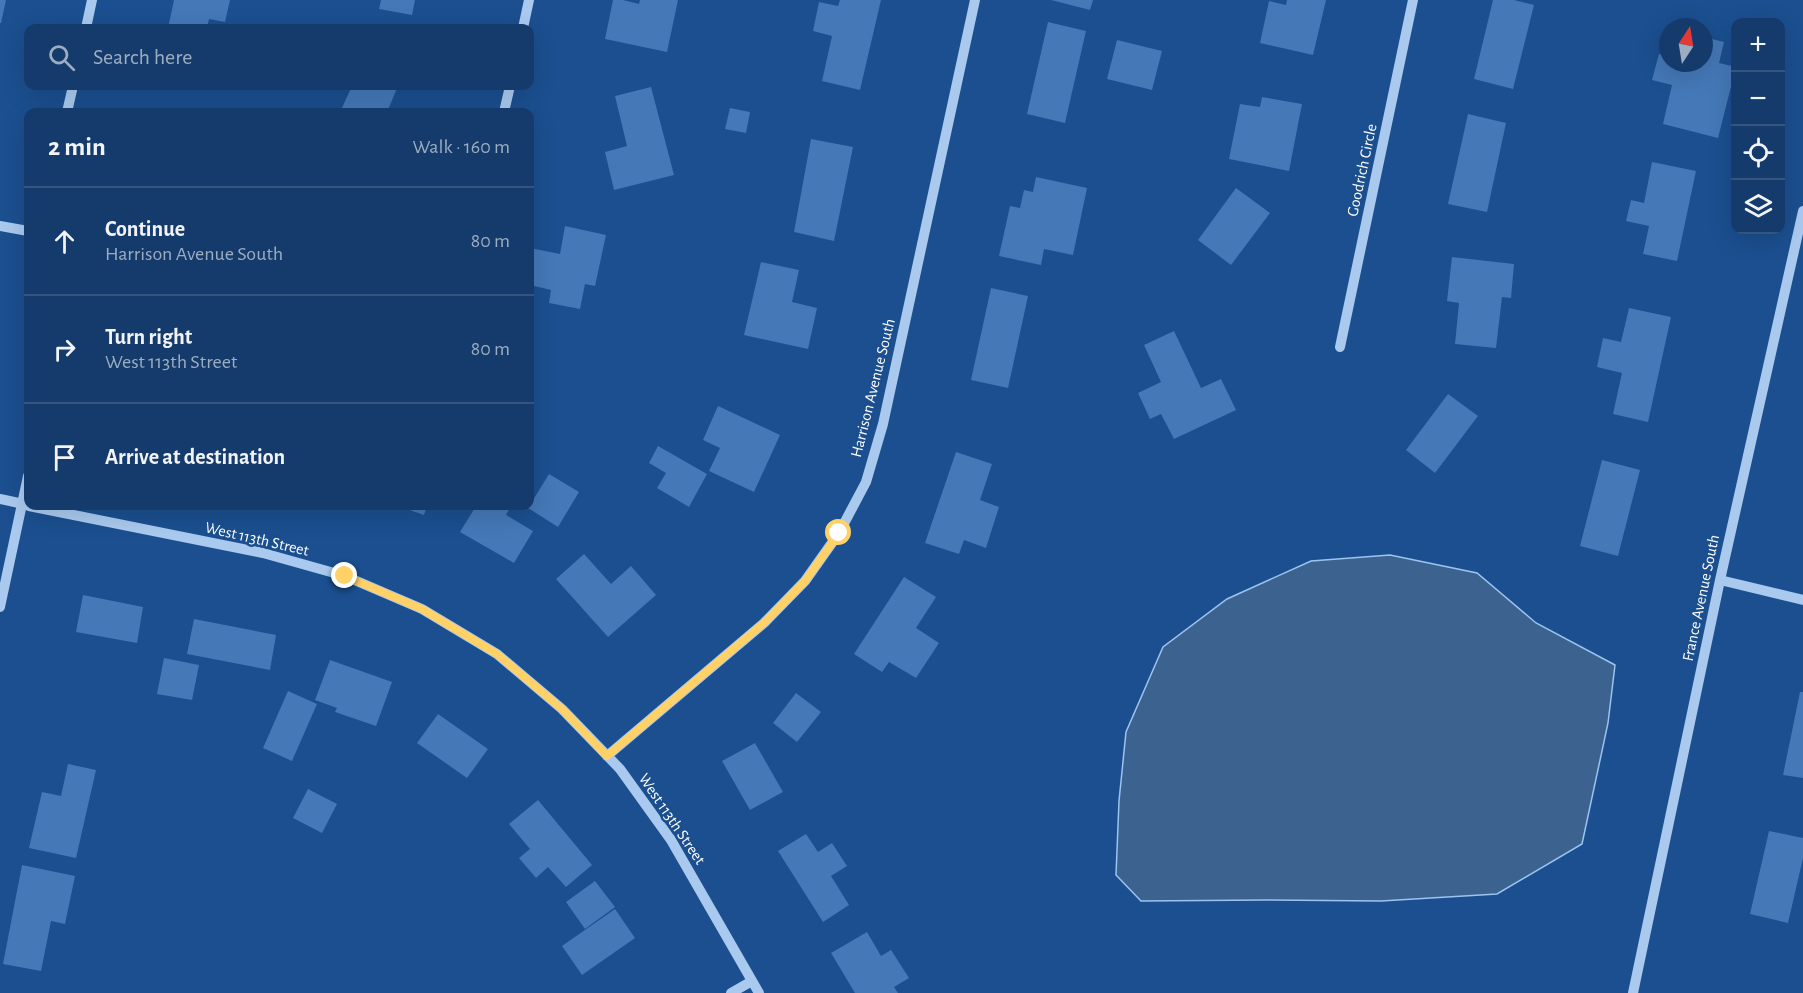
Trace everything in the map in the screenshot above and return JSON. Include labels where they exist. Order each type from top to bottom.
[{"type":"street","points":[[87,24],[92,0]]},
{"type":"street","points":[[524,24],[529,0]]},
{"type":"street","name":"Harrison Avenue South","points":[[607,756],[765,622],[805,581],[839,533],[866,482],[883,424],[975,0]]},
{"type":"street","name":"Goodrich Circle","points":[[1340,347],[1413,0]]},
{"type":"street","points":[[69,108],[72,90]]},
{"type":"street","points":[[505,108],[509,90]]},
{"type":"street","name":"France Avenue South","points":[[1634,993],[1720,580],[1803,211]]},
{"type":"street","points":[[0,226],[24,230]]},
{"type":"street","name":"West 113th Street","points":[[0,500],[24,504]]},
{"type":"street","points":[[0,607],[26,510]]},
{"type":"street","name":"West 113th Street","points":[[52,510],[263,553],[345,576],[422,609],[497,654],[562,709],[620,769],[671,840],[759,993]]},
{"type":"street","points":[[1720,580],[1803,600]]},
{"type":"street","points":[[731,993],[752,981]]},
{"type":"water","points":[[1390,555],[1477,573],[1536,623],[1615,665],[1608,723],[1582,844],[1497,894],[1381,901],[1141,901],[1116,875],[1119,801],[1126,732],[1163,647],[1227,599],[1311,561]]},
{"type":"building","points":[[0,0],[6,0],[1,23],[0,23]]},
{"type":"building","points":[[174,0],[230,0],[225,22],[209,19],[208,24],[169,24]]},
{"type":"building","points":[[381,0],[415,0],[412,15],[379,9]]},
{"type":"building","points":[[613,0],[639,4],[640,0],[678,0],[667,52],[605,39]]},
{"type":"building","points":[[840,0],[881,0],[860,90],[822,81],[832,36],[813,31],[819,2],[838,6]]},
{"type":"building","points":[[1051,0],[1093,0],[1090,10]]},
{"type":"building","points":[[1287,0],[1326,0],[1313,55],[1260,43],[1269,1],[1286,5]]},
{"type":"building","points":[[1493,0],[1514,0],[1534,5],[1513,89],[1474,79]]},
{"type":"building","points":[[1048,22],[1086,31],[1065,123],[1027,114]]},
{"type":"building","points":[[1713,39],[1724,42],[1719,63],[1731,66],[1731,87],[1718,138],[1663,124],[1672,85],[1652,80],[1659,54],[1659,72],[1713,72]]},
{"type":"building","points":[[1117,40],[1162,51],[1152,90],[1107,79]]},
{"type":"building","points":[[651,87],[674,175],[614,190],[605,152],[627,146],[615,96]]},
{"type":"building","points":[[350,90],[396,90],[389,108],[342,108]]},
{"type":"building","points":[[1262,97],[1302,104],[1289,171],[1229,159],[1240,104],[1260,107]]},
{"type":"building","points":[[730,108],[750,112],[746,133],[725,129]]},
{"type":"building","points":[[1468,114],[1506,123],[1487,212],[1448,204]]},
{"type":"building","points":[[811,139],[853,147],[834,241],[794,232]]},
{"type":"building","points":[[1652,162],[1696,171],[1677,261],[1643,254],[1649,226],[1626,221],[1631,200],[1644,203]]},
{"type":"building","points":[[1036,177],[1087,188],[1073,255],[1044,249],[1041,265],[999,256],[1010,206],[1020,208],[1024,190],[1033,192]]},
{"type":"building","points":[[1236,188],[1270,213],[1231,265],[1198,240]]},
{"type":"building","points":[[565,226],[606,235],[595,286],[585,284],[580,309],[549,303],[551,290],[534,286],[534,249],[560,254]]},
{"type":"building","points":[[1452,257],[1514,264],[1511,298],[1502,297],[1496,348],[1455,344],[1459,303],[1447,301]]},
{"type":"building","points":[[761,262],[799,270],[792,302],[817,308],[808,349],[744,335]]},
{"type":"building","points":[[991,288],[1028,296],[1008,388],[971,380]]},
{"type":"building","points":[[1629,308],[1671,317],[1648,422],[1613,414],[1622,373],[1597,367],[1603,338],[1621,342]]},
{"type":"building","points":[[1174,331],[1201,388],[1221,379],[1236,410],[1174,439],[1161,414],[1150,419],[1138,393],[1161,382],[1144,345]]},
{"type":"building","points":[[1448,394],[1478,416],[1435,473],[1406,450]]},
{"type":"building","points":[[718,406],[780,435],[754,492],[709,471],[720,448],[703,440]]},
{"type":"building","points":[[658,446],[707,474],[689,507],[657,488],[666,473],[649,463]]},
{"type":"building","points":[[956,452],[992,464],[980,500],[999,507],[986,548],[964,540],[959,554],[925,543]]},
{"type":"building","points":[[1602,460],[1640,470],[1618,556],[1580,546]]},
{"type":"building","points":[[549,474],[579,492],[558,527],[531,510],[534,510],[534,498]]},
{"type":"building","points":[[410,510],[426,510],[424,515]]},
{"type":"building","points":[[474,510],[509,510],[506,515],[533,531],[514,563],[460,532]]},
{"type":"building","points":[[584,554],[611,584],[631,566],[656,595],[608,637],[556,579]]},
{"type":"building","points":[[904,577],[936,597],[916,628],[939,643],[916,678],[889,662],[882,672],[854,654]]},
{"type":"building","points":[[83,595],[143,607],[137,643],[76,632]]},
{"type":"building","points":[[194,619],[276,635],[270,670],[187,654]]},
{"type":"building","points":[[164,658],[199,665],[192,700],[157,694]]},
{"type":"building","points":[[330,660],[392,682],[376,726],[335,712],[337,708],[315,700]]},
{"type":"building","points":[[288,691],[317,704],[292,761],[263,748]]},
{"type":"building","points":[[1800,692],[1803,692],[1803,778],[1783,775]]},
{"type":"building","points":[[796,693],[821,712],[797,742],[773,723]]},
{"type":"building","points":[[438,714],[488,749],[467,778],[417,743]]},
{"type":"building","points":[[755,743],[783,792],[750,810],[722,761]]},
{"type":"building","points":[[68,764],[96,770],[76,858],[29,848],[42,792],[61,796]]},
{"type":"building","points":[[308,789],[337,804],[322,833],[293,818]]},
{"type":"building","points":[[538,800],[592,865],[566,887],[548,867],[536,878],[519,858],[530,849],[509,824]]},
{"type":"building","points":[[1769,831],[1803,838],[1803,858],[1788,923],[1750,914]]},
{"type":"building","points":[[806,834],[818,852],[832,843],[847,866],[831,876],[849,905],[823,922],[778,851]]},
{"type":"building","points":[[22,865],[75,876],[65,924],[51,921],[41,971],[3,964]]},
{"type":"building","points":[[595,881],[615,907],[585,929],[566,902]]},
{"type":"building","points":[[615,909],[635,938],[582,975],[562,946]]},
{"type":"building","points":[[867,932],[881,956],[891,950],[909,978],[894,987],[898,993],[855,993],[831,953]]},
{"type":"route","points":[[345,576],[422,609],[497,654],[562,709],[607,756],[765,622],[805,581],[839,533]]}]
